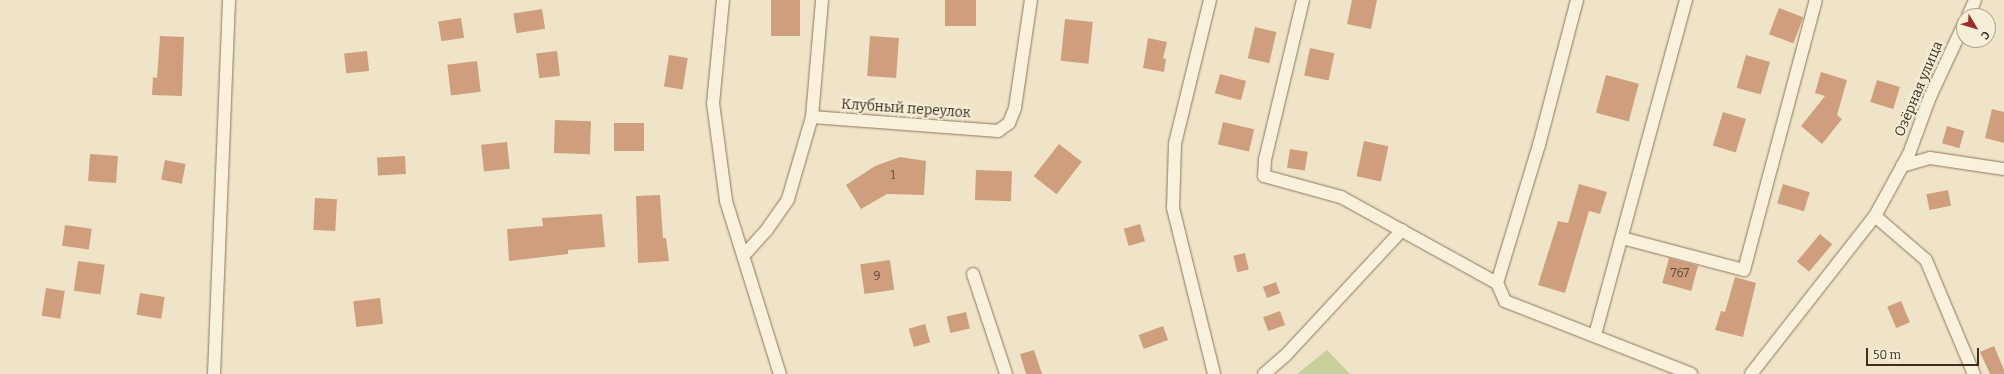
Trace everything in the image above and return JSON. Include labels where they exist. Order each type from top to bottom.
[{"type":"street","points":[[214,374],[229,0]]},
{"type":"street","points":[[723,0],[713,103],[726,201],[745,254],[780,374]]},
{"type":"street","points":[[745,254],[766,232],[788,199],[812,116],[822,0]]},
{"type":"street","name":"Клубный переулок","points":[[812,116],[998,131],[1009,122],[1015,108],[1031,0]]},
{"type":"street","points":[[1210,0],[1175,144],[1173,208],[1214,374]]},
{"type":"street","points":[[1303,0],[1265,159],[1264,176],[1341,197],[1402,230],[1428,247],[1497,283],[1505,301],[1595,335],[1691,374]]},
{"type":"street","points":[[1497,283],[1539,146],[1577,0]]},
{"type":"street","points":[[1595,335],[1686,0]]},
{"type":"street","points":[[1622,238],[1744,270],[1816,0]]},
{"type":"street","name":"Озёрная улица","points":[[1751,374],[1875,216],[1902,166],[1930,97],[1956,41]]},
{"type":"street","points":[[1902,166],[1930,158],[2004,169]]},
{"type":"street","points":[[1875,216],[1926,260],[1974,374]]},
{"type":"street","points":[[1264,374],[1284,356],[1402,230]]},
{"type":"street","points":[[973,274],[1006,374]]},
{"type":"green space","points":[[1327,350],[1350,374],[1297,374]]},
{"type":"building","points":[[771,0],[800,0],[800,36],[771,36]]},
{"type":"building","points":[[945,0],[976,0],[976,26],[945,26]]},
{"type":"building","points":[[1352,0],[1377,0],[1371,29],[1347,24]]},
{"type":"building","points":[[1779,8],[1803,17],[1793,43],[1769,34]]},
{"type":"building","points":[[542,9],[545,29],[516,33],[513,14]]},
{"type":"building","points":[[461,18],[464,38],[441,41],[438,22]]},
{"type":"building","points":[[1065,19],[1093,22],[1088,64],[1061,61]]},
{"type":"building","points":[[1255,27],[1276,32],[1269,63],[1248,58]]},
{"type":"building","points":[[160,36],[184,37],[182,96],[152,95],[153,77],[157,78]]},
{"type":"building","points":[[870,36],[899,38],[896,78],[867,76]]},
{"type":"building","points":[[1148,38],[1167,42],[1163,58],[1166,59],[1164,72],[1143,68]]},
{"type":"building","points":[[1310,48],[1334,53],[1329,81],[1304,75]]},
{"type":"building","points":[[367,51],[369,71],[346,73],[344,53]]},
{"type":"building","points":[[557,51],[560,76],[539,78],[536,54]]},
{"type":"building","points":[[669,55],[688,58],[683,90],[664,87]]},
{"type":"building","points":[[1746,55],[1770,62],[1761,95],[1737,88]]},
{"type":"building","points":[[477,61],[481,92],[451,95],[447,65]]},
{"type":"building","points":[[1821,72],[1847,80],[1837,115],[1842,119],[1822,144],[1801,126],[1825,96],[1815,93]]},
{"type":"building","points":[[1220,74],[1246,81],[1241,100],[1215,93]]},
{"type":"building","points":[[1606,75],[1639,84],[1629,121],[1596,113]]},
{"type":"building","points":[[1877,80],[1900,87],[1893,109],[1870,102]]},
{"type":"building","points":[[1992,109],[2004,112],[2004,143],[1985,138]]},
{"type":"building","points":[[1723,112],[1746,119],[1736,152],[1713,145]]},
{"type":"building","points":[[555,120],[591,121],[590,154],[554,153]]},
{"type":"building","points":[[1223,122],[1254,129],[1249,152],[1218,144]]},
{"type":"building","points":[[614,123],[644,123],[644,151],[614,151]]},
{"type":"building","points":[[1947,126],[1964,131],[1959,148],[1942,143]]},
{"type":"building","points":[[1364,141],[1388,146],[1381,181],[1357,176]]},
{"type":"building","points":[[507,142],[510,169],[484,172],[481,145]]},
{"type":"building","points":[[1059,144],[1082,162],[1057,194],[1034,176]]},
{"type":"building","points":[[1290,149],[1308,152],[1305,171],[1287,168]]},
{"type":"building","points":[[90,154],[118,156],[116,183],[88,181]]},
{"type":"building","points":[[405,156],[406,174],[378,175],[377,157]]},
{"type":"building","points":[[900,157],[926,161],[924,195],[887,194],[861,209],[846,185],[875,166]]},
{"type":"building","points":[[165,160],[186,164],[182,184],[161,180]]},
{"type":"building","points":[[976,170],[1012,171],[1011,201],[975,200]]},
{"type":"building","points":[[1579,184],[1607,192],[1600,214],[1589,211],[1565,293],[1538,285],[1558,221],[1568,223]]},
{"type":"building","points":[[1783,184],[1810,192],[1804,211],[1777,203]]},
{"type":"building","points":[[1948,190],[1951,206],[1929,210],[1926,194]]},
{"type":"building","points":[[660,195],[663,238],[666,238],[669,261],[638,263],[636,196]]},
{"type":"building","points":[[315,198],[337,199],[335,231],[313,230]]},
{"type":"building","points":[[602,214],[605,247],[568,250],[568,254],[509,261],[507,229],[543,226],[542,218]]},
{"type":"building","points":[[1140,224],[1145,241],[1129,246],[1124,229]]},
{"type":"building","points":[[65,225],[92,229],[89,250],[62,246]]},
{"type":"building","points":[[1820,234],[1832,244],[1809,272],[1797,262]]},
{"type":"building","points":[[1245,253],[1249,270],[1237,272],[1233,256]]},
{"type":"building","points":[[1669,258],[1698,266],[1691,291],[1662,283]]},
{"type":"building","points":[[890,260],[894,290],[864,294],[860,264]]},
{"type":"building","points":[[78,261],[105,265],[101,294],[74,291]]},
{"type":"building","points":[[1735,277],[1756,283],[1743,337],[1715,330],[1721,311],[1725,312]]},
{"type":"building","points":[[1276,282],[1280,293],[1267,298],[1263,287]]},
{"type":"building","points":[[46,288],[65,291],[60,319],[42,316]]},
{"type":"building","points":[[140,293],[165,297],[161,319],[137,315]]},
{"type":"building","points":[[380,298],[383,324],[356,327],[353,301]]},
{"type":"building","points":[[1901,301],[1910,322],[1896,328],[1887,307]]},
{"type":"building","points":[[1280,311],[1285,325],[1268,331],[1263,317]]},
{"type":"building","points":[[966,312],[970,329],[950,333],[947,316]]},
{"type":"building","points":[[925,324],[930,342],[914,347],[909,329]]},
{"type":"building","points":[[1163,326],[1168,340],[1144,349],[1139,335]]},
{"type":"building","points":[[1994,346],[2004,370],[2004,374],[1990,374],[1980,352]]},
{"type":"building","points":[[1034,350],[1042,374],[1026,374],[1020,354]]}]
